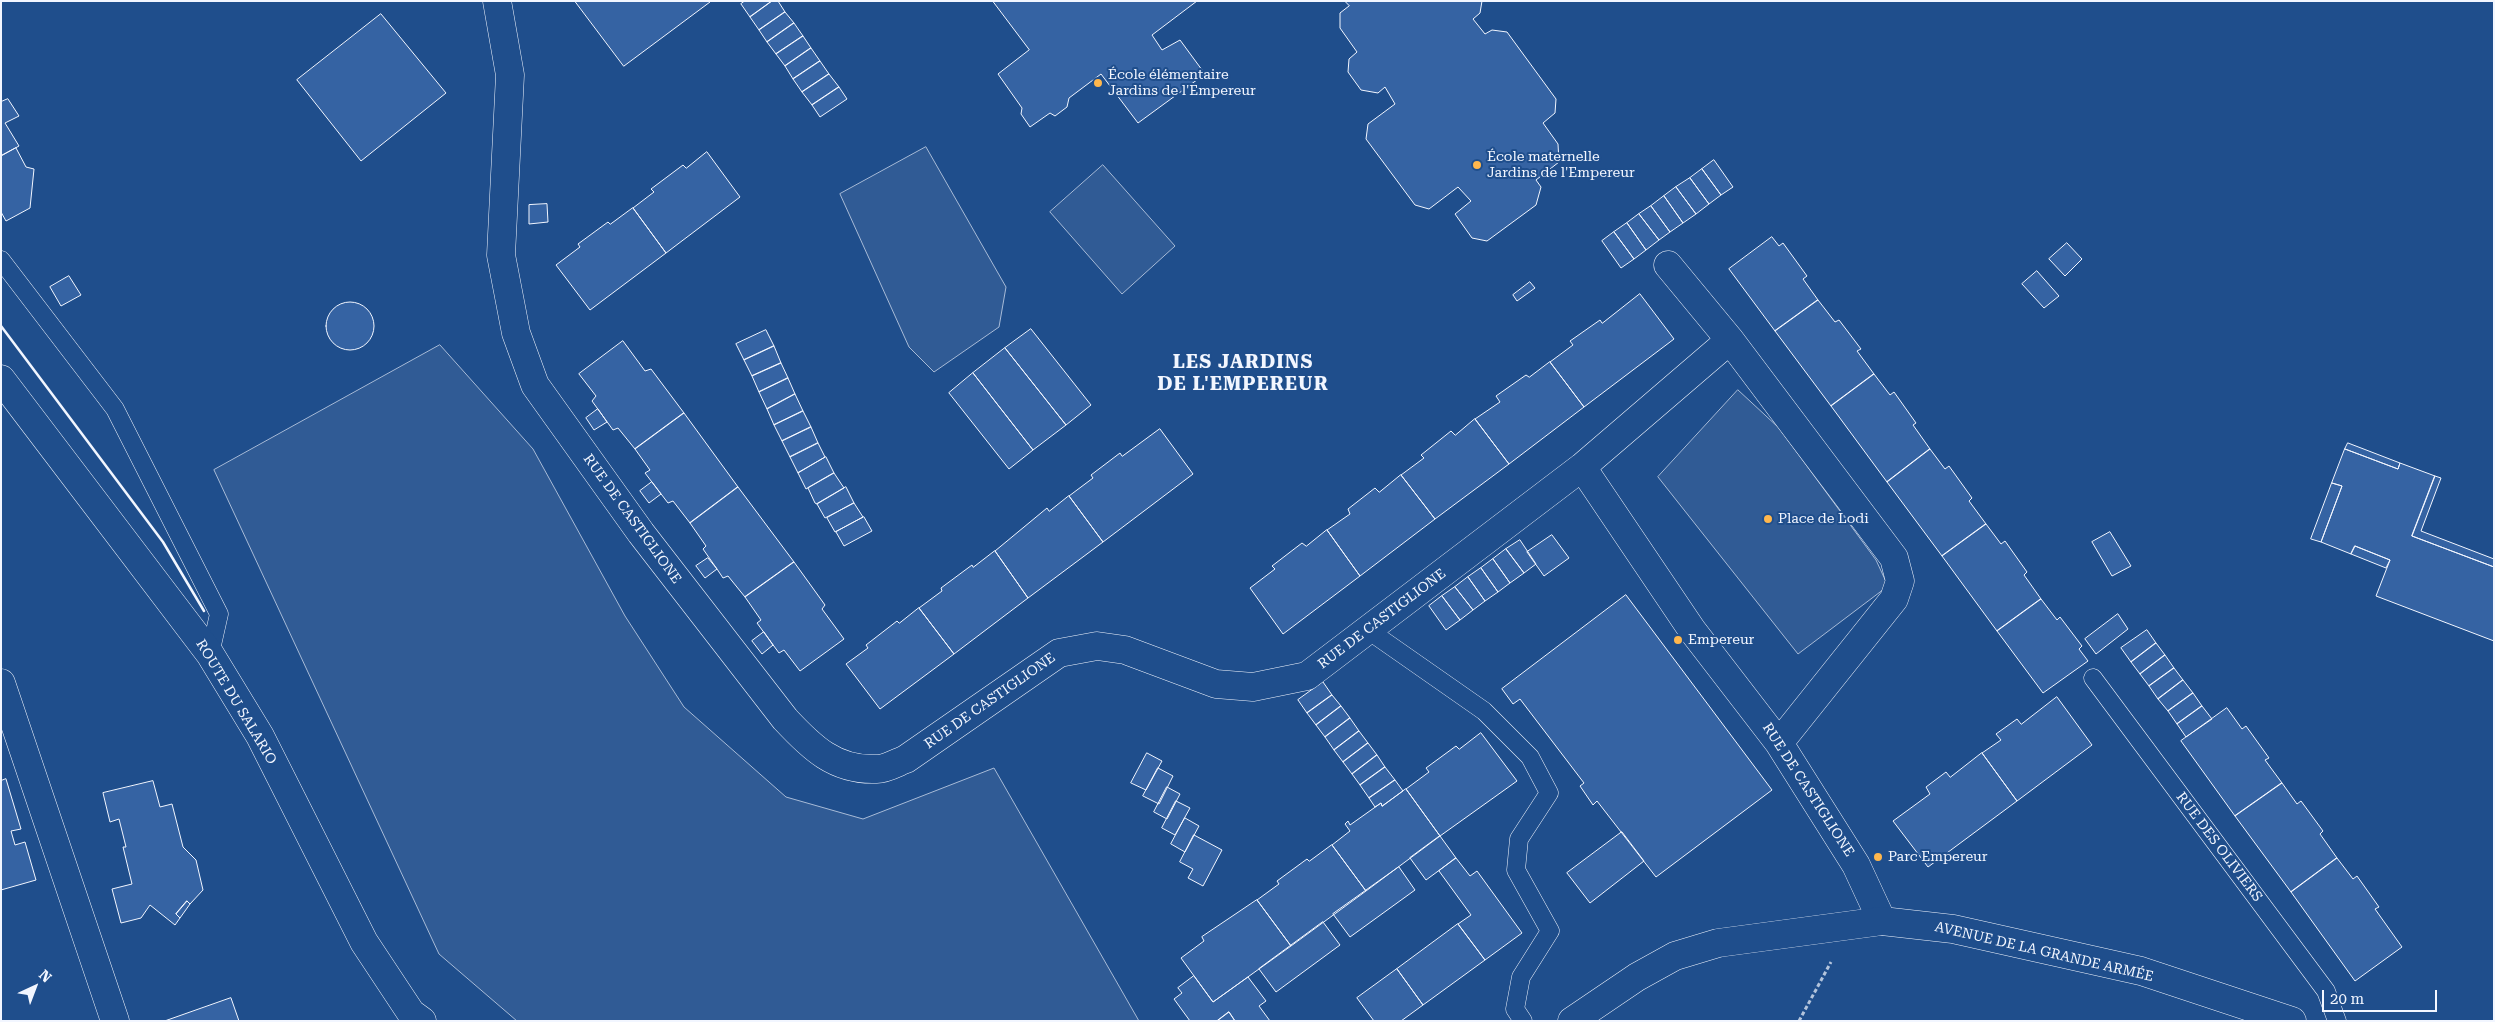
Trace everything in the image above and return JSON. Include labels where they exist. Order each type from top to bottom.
[{"type":"street","name":"RUE DE CASTIGLIONE","points":[[497,1],[510,75],[501,255],[516,333],[535,385],[641,533],[785,719],[810,746],[841,765],[878,769],[906,759],[1059,652],[1097,646],[1125,650],[1216,684],[1253,688],[1307,676],[1582,467],[1692,630],[1779,743],[1856,865],[1882,920]]},
{"type":"street","points":[[1668,265],[1730,340],[1894,558],[1900,580],[1894,599],[1779,743]]},
{"type":"street","points":[[1582,467],[1730,340]]},
{"type":"street","name":"ROUTE DU SALARIO","points":[[1,379],[210,654],[260,736],[364,942],[412,1013],[422,1021]]},
{"type":"street","points":[[1,683],[115,1021]]},
{"type":"street","name":"AVENUE DE LA GRANDE ARMÉE","points":[[1572,1021],[1636,977],[1674,956],[1718,943],[1882,920],[1953,929],[2141,971],[2292,1021]]},
{"type":"lane","points":[[1,260],[115,409],[219,614],[210,654]]},
{"type":"lane","points":[[1368,630],[1484,712],[1530,757],[1549,794],[1519,839],[1516,870],[1550,931],[1521,977],[1515,1009],[1523,1021]]},
{"type":"lane","name":"RUE DES OLIVIERS","points":[[2093,678],[2326,991],[2337,1021]]},
{"type":"path","points":[[1799,1021],[1834,956],[1837,927]]},
{"type":"shaded area","points":[[926,147],[1006,287],[999,327],[934,372],[909,347],[840,194]]},
{"type":"shaded area","points":[[1103,165],[1175,246],[1122,294],[1050,212]]},
{"type":"shaded area","points":[[440,345],[533,449],[625,616],[684,707],[786,797],[863,819],[994,768],[1139,1021],[517,1021],[439,954],[214,470]]},
{"type":"shaded area","name":"Place de Lodi","points":[[1738,390],[1779,428],[1876,560],[1888,586],[1798,654],[1658,477]]},
{"type":"building","points":[[575,1],[710,1],[710,2],[624,66]]},
{"type":"building","points":[[745,1],[772,1],[750,17],[741,4]]},
{"type":"building","points":[[772,1],[778,1],[785,12],[759,30],[750,17]]},
{"type":"building","points":[[993,1],[1197,1],[1152,35],[1162,50],[1180,40],[1205,74],[1138,123],[1101,74],[1069,98],[1067,107],[1055,116],[1050,113],[1030,127],[1021,114],[1022,108],[998,74],[1029,50]]},
{"type":"building","points":[[1345,1],[1482,1],[1480,13],[1473,19],[1485,34],[1492,30],[1507,32],[1556,99],[1555,113],[1543,123],[1558,144],[1559,162],[1536,180],[1541,187],[1536,205],[1487,241],[1472,238],[1455,214],[1471,201],[1458,187],[1429,209],[1415,205],[1366,139],[1368,124],[1395,104],[1385,87],[1378,93],[1361,90],[1348,72],[1349,59],[1357,52],[1340,28],[1340,13],[1349,6]]},
{"type":"building","points":[[785,12],[794,23],[767,42],[759,30]]},
{"type":"building","points":[[381,14],[446,93],[361,161],[297,80]]},
{"type":"building","points":[[794,23],[803,36],[776,54],[767,42]]},
{"type":"building","points":[[803,36],[811,48],[785,66],[776,54]]},
{"type":"building","points":[[811,48],[820,61],[793,79],[785,66]]},
{"type":"building","points":[[820,61],[829,74],[802,92],[793,79]]},
{"type":"building","points":[[829,74],[839,87],[812,105],[802,92]]},
{"type":"building","points":[[839,87],[847,99],[820,117],[812,105]]},
{"type":"building","points":[[8,99],[19,116],[5,123],[19,146],[1,156],[1,102]]},
{"type":"building","points":[[16,148],[26,167],[34,169],[30,208],[6,221],[1,212],[1,156]]},
{"type":"building","points":[[707,152],[740,197],[666,253],[633,208],[654,192],[651,189],[683,165],[686,168]]},
{"type":"building","points":[[1714,160],[1733,187],[1721,195],[1702,169]]},
{"type":"building","points":[[1702,169],[1721,195],[1709,204],[1690,178]]},
{"type":"building","points":[[1690,178],[1709,204],[1696,214],[1676,187]]},
{"type":"building","points":[[1676,187],[1696,214],[1683,223],[1664,196]]},
{"type":"building","points":[[1664,196],[1683,223],[1670,232],[1651,206]]},
{"type":"building","points":[[547,204],[548,222],[529,224],[529,205]]},
{"type":"building","points":[[1651,206],[1670,232],[1659,240],[1639,214]]},
{"type":"building","points":[[633,208],[666,253],[590,310],[556,265],[580,247],[578,244],[608,222],[610,224]]},
{"type":"building","points":[[1639,214],[1659,240],[1646,250],[1627,223]]},
{"type":"building","points":[[1627,223],[1646,250],[1634,259],[1614,232]]},
{"type":"building","points":[[1614,232],[1634,259],[1621,268],[1602,241]]},
{"type":"building","points":[[1772,237],[1779,246],[1783,243],[1807,276],[1803,279],[1818,300],[1775,331],[1729,269]]},
{"type":"building","points":[[2067,243],[2082,259],[2065,276],[2049,259]]},
{"type":"building","points":[[2037,271],[2059,296],[2044,308],[2022,284]]},
{"type":"building","points":[[69,276],[81,295],[61,306],[50,287]]},
{"type":"building","points":[[1530,282],[1535,288],[1517,301],[1513,295]]},
{"type":"building","points":[[1640,294],[1674,339],[1584,407],[1550,362],[1573,345],[1570,341],[1600,320],[1602,323]]},
{"type":"building","points":[[1818,300],[1835,322],[1839,320],[1861,349],[1857,351],[1874,374],[1831,406],[1775,331]]},
{"type":"building","points":[[345,302],[355,302],[367,309],[374,321],[374,331],[367,343],[355,350],[345,350],[337,346],[330,339],[326,331],[326,321],[330,313],[337,306]]},
{"type":"building","points":[[1031,329],[1091,405],[1066,425],[1005,348]]},
{"type":"building","points":[[766,330],[774,346],[744,360],[736,344]]},
{"type":"building","points":[[623,341],[645,371],[651,369],[684,413],[635,449],[618,428],[613,430],[592,401],[596,396],[579,374]]},
{"type":"building","points":[[774,346],[781,363],[752,376],[744,360]]},
{"type":"building","points":[[1005,348],[1066,425],[1033,450],[973,373]]},
{"type":"building","points":[[1550,362],[1584,407],[1509,464],[1475,419],[1500,402],[1496,396],[1526,375],[1529,377]]},
{"type":"building","points":[[781,363],[788,378],[759,392],[752,376]]},
{"type":"building","points":[[973,373],[1033,450],[1009,469],[949,393]]},
{"type":"building","points":[[1874,374],[1890,395],[1894,392],[1916,423],[1913,425],[1930,449],[1887,482],[1831,406]]},
{"type":"building","points":[[788,378],[795,394],[767,409],[759,392]]},
{"type":"building","points":[[795,394],[803,411],[774,425],[767,409]]},
{"type":"building","points":[[598,409],[607,422],[594,430],[586,418]]},
{"type":"building","points":[[803,411],[811,427],[782,441],[774,425]]},
{"type":"building","points":[[684,413],[738,487],[690,523],[673,501],[668,503],[645,473],[650,470],[635,449]]},
{"type":"building","points":[[1475,419],[1509,464],[1435,519],[1401,475],[1424,458],[1421,455],[1451,431],[1455,435]]},
{"type":"building","points":[[811,427],[818,443],[790,457],[782,441]]},
{"type":"building","points":[[1160,429],[1193,474],[1103,542],[1069,496],[1093,478],[1091,475],[1120,453],[1122,456]]},
{"type":"building","points":[[818,443],[825,457],[798,473],[790,457]]},
{"type":"building","points":[[2348,443],[2400,463],[2398,469],[2345,449]]},
{"type":"building","points":[[1930,449],[1945,469],[1949,466],[1972,498],[1969,501],[1986,524],[1942,556],[1887,482]]},
{"type":"building","points":[[2345,449],[2398,469],[2400,463],[2435,476],[2412,536],[2494,567],[2494,641],[2376,596],[2390,560],[2355,546],[2351,554],[2321,542],[2342,486],[2332,483]]},
{"type":"building","points":[[826,457],[834,473],[806,489],[798,473]]},
{"type":"building","points":[[834,473],[844,488],[817,504],[815,503],[808,488]]},
{"type":"building","points":[[1401,475],[1435,519],[1360,576],[1327,530],[1350,514],[1348,509],[1375,488],[1379,492]]},
{"type":"building","points":[[2435,476],[2441,478],[2421,531],[2494,559],[2494,567],[2412,536]]},
{"type":"building","points":[[652,482],[661,494],[649,503],[640,491]]},
{"type":"building","points":[[2332,483],[2342,486],[2321,542],[2311,539]]},
{"type":"building","points":[[738,487],[794,562],[745,597],[728,576],[723,578],[703,549],[706,546],[690,523]]},
{"type":"building","points":[[846,487],[854,503],[825,518],[817,504]]},
{"type":"building","points":[[1069,496],[1103,542],[1028,598],[995,551],[1047,508],[1049,511]]},
{"type":"building","points":[[854,503],[863,517],[835,532],[827,518]]},
{"type":"building","points":[[864,517],[872,531],[844,546],[836,532]]},
{"type":"building","points":[[1986,524],[2001,544],[2005,541],[2027,572],[2024,575],[2041,599],[1997,631],[1942,556]]},
{"type":"building","points":[[1327,530],[1360,576],[1283,634],[1250,588],[1275,569],[1272,566],[1302,543],[1306,546]]},
{"type":"building","points":[[2110,532],[2131,566],[2112,576],[2092,542]]},
{"type":"building","points":[[1552,535],[1569,558],[1544,576],[1527,552]]},
{"type":"building","points":[[1520,540],[1536,564],[1524,573],[1506,549]]},
{"type":"building","points":[[2355,546],[2390,560],[2386,568],[2351,554]]},
{"type":"building","points":[[1506,549],[1524,573],[1510,583],[1493,559]]},
{"type":"building","points":[[995,551],[1028,598],[954,654],[919,608],[942,591],[941,588]]},
{"type":"building","points":[[708,558],[717,569],[705,578],[696,566]]},
{"type":"building","points":[[1493,559],[1510,583],[1498,592],[1481,568]]},
{"type":"building","points":[[794,562],[825,605],[822,609],[844,639],[800,671],[784,650],[779,653],[757,623],[761,620],[745,597]]},
{"type":"building","points":[[1481,568],[1498,592],[1485,601],[1468,577]]},
{"type":"building","points":[[1468,577],[1485,601],[1473,610],[1455,587]]},
{"type":"building","points":[[1455,587],[1473,610],[1460,620],[1442,596]]},
{"type":"building","points":[[1626,595],[1772,790],[1656,877],[1597,801],[1593,805],[1580,786],[1584,783],[1520,699],[1513,704],[1502,689]]},
{"type":"building","points":[[1442,596],[1460,620],[1446,630],[1429,606]]},
{"type":"building","points":[[2041,599],[2057,620],[2060,617],[2082,646],[2079,649],[2088,661],[2043,693],[1997,631]]},
{"type":"building","points":[[919,608],[954,654],[880,709],[846,664],[868,648],[866,645],[897,621],[899,623]]},
{"type":"building","points":[[2118,614],[2128,629],[2096,654],[2085,639]]},
{"type":"building","points":[[2147,630],[2156,643],[2131,662],[2121,648]]},
{"type":"building","points":[[764,632],[773,645],[762,654],[752,641]]},
{"type":"building","points":[[2156,643],[2165,655],[2140,674],[2131,662]]},
{"type":"building","points":[[2165,655],[2174,668],[2149,686],[2140,674]]},
{"type":"building","points":[[2174,668],[2183,680],[2158,699],[2149,686]]},
{"type":"building","points":[[2183,680],[2193,693],[2168,711],[2158,699]]},
{"type":"building","points":[[1323,682],[1332,695],[1307,713],[1298,700]]},
{"type":"building","points":[[2193,693],[2202,706],[2177,724],[2168,711]]},
{"type":"building","points":[[1332,695],[1341,706],[1316,725],[1307,713]]},
{"type":"building","points":[[2057,697],[2092,745],[2017,801],[1982,753],[2001,740],[1996,734],[2017,719],[2021,724]]},
{"type":"building","points":[[1341,706],[1350,718],[1325,737],[1316,725]]},
{"type":"building","points":[[2202,706],[2212,719],[2186,737],[2177,724]]},
{"type":"building","points":[[2227,708],[2242,729],[2246,726],[2269,758],[2265,760],[2282,783],[2235,816],[2181,741]]},
{"type":"building","points":[[1350,718],[1359,731],[1334,750],[1325,737]]},
{"type":"building","points":[[1359,731],[1368,743],[1343,762],[1334,750]]},
{"type":"building","points":[[1481,733],[1517,781],[1440,836],[1406,789],[1429,772],[1426,768],[1456,746],[1459,749]]},
{"type":"building","points":[[1368,743],[1377,755],[1352,774],[1343,762]]},
{"type":"building","points":[[1147,753],[1162,761],[1146,790],[1131,783]]},
{"type":"building","points":[[1982,753],[2017,801],[1928,867],[1893,821],[1930,794],[1926,787],[1946,772],[1950,777]]},
{"type":"building","points":[[1377,755],[1385,767],[1360,785],[1352,774]]},
{"type":"building","points":[[1385,767],[1395,780],[1369,798],[1360,785]]},
{"type":"building","points":[[1158,768],[1173,776],[1159,804],[1143,796]]},
{"type":"building","points":[[6,779],[21,829],[11,831],[15,845],[25,842],[36,880],[1,890],[1,781]]},
{"type":"building","points":[[1395,780],[1403,791],[1382,806],[1381,803],[1375,807],[1369,798]]},
{"type":"building","points":[[153,781],[160,807],[172,804],[183,847],[196,860],[203,890],[190,904],[187,901],[176,914],[180,918],[175,925],[150,905],[141,918],[121,923],[112,889],[132,884],[123,847],[126,847],[119,819],[110,822],[103,793]]},
{"type":"building","points":[[2282,783],[2297,804],[2301,801],[2323,831],[2320,834],[2337,858],[2291,892],[2235,816]]},
{"type":"building","points":[[1167,787],[1180,794],[1167,819],[1154,812]]},
{"type":"building","points":[[1406,789],[1440,836],[1366,891],[1332,845],[1350,831],[1345,824],[1348,821],[1350,825],[1381,803],[1382,806]]},
{"type":"building","points":[[1176,801],[1190,808],[1175,835],[1162,828]]},
{"type":"building","points":[[1185,818],[1199,826],[1185,852],[1171,844]]},
{"type":"building","points":[[1622,832],[1644,861],[1590,903],[1567,873]]},
{"type":"building","points":[[1194,835],[1222,850],[1203,886],[1188,878],[1193,869],[1180,862]]},
{"type":"building","points":[[1440,836],[1456,858],[1426,880],[1410,858]]},
{"type":"building","points":[[1332,845],[1366,891],[1291,946],[1257,900],[1279,884],[1277,881],[1307,859],[1309,861]]},
{"type":"building","points":[[1456,858],[1470,876],[1477,871],[1522,933],[1485,960],[1458,924],[1471,915],[1439,871]]},
{"type":"building","points":[[2337,858],[2353,879],[2357,876],[2379,907],[2375,909],[2402,947],[2355,981],[2291,892]]},
{"type":"building","points":[[1399,867],[1415,890],[1350,937],[1333,914]]},
{"type":"building","points":[[1257,900],[1291,946],[1213,1002],[1181,958],[1204,941],[1202,937]]},
{"type":"building","points":[[187,901],[190,904],[180,918],[176,914]]},
{"type":"building","points":[[1323,922],[1340,945],[1276,992],[1259,969]]},
{"type":"building","points":[[1458,924],[1485,960],[1423,1005],[1397,969]]},
{"type":"building","points":[[1397,969],[1423,1005],[1401,1021],[1374,1021],[1357,998]]},
{"type":"building","points":[[1194,976],[1213,1002],[1248,977],[1266,1001],[1259,1006],[1270,1021],[1235,1021],[1229,1012],[1217,1021],[1190,1021],[1174,999],[1182,993],[1178,988]]},
{"type":"building","points":[[231,998],[239,1021],[165,1021]]},
{"type":"building","points":[[1229,1012],[1235,1021],[1217,1021]]},
{"type":"wall","points":[[1,326],[163,542],[204,611]]},
{"type":"place","name":"École élémentaire Jardins de l'Empereur","points":[[1098,83]]},
{"type":"place","name":"École maternelle Jardins de l'Empereur","points":[[1477,165]]},
{"type":"place","name":"Place de Lodi","points":[[1768,519]]},
{"type":"place","name":"Empereur","points":[[1678,640]]},
{"type":"place","name":"Parc Empereur","points":[[1878,857]]},
{"type":"district","name":"LES JARDINS DE L'EMPEREUR","points":[[1243,373]]}]
